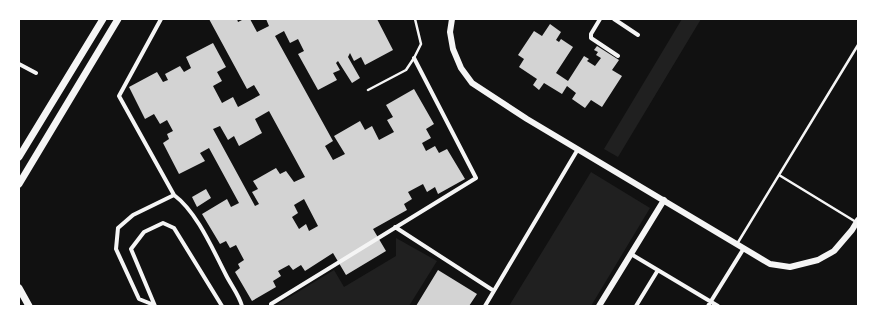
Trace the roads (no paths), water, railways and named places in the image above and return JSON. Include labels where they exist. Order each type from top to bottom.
[{"type":"main road","points":[[19,157],[103,19]]},
{"type":"main road","points":[[19,184],[118,19]]},
{"type":"main road","points":[[19,288],[29,306]]},
{"type":"street","points":[[161,19],[119,96],[174,195],[181,200],[204,232],[242,306]]},
{"type":"street","points":[[452,19],[450,32],[453,49],[461,68],[472,83],[527,119],[770,264],[790,267],[818,260],[834,251],[852,230],[857,221]]},
{"type":"street","points":[[600,19],[591,34],[591,38],[618,56]]},
{"type":"street","points":[[614,19],[638,35]]},
{"type":"street","points":[[271,306],[271,304],[476,178],[414,58]]},
{"type":"street","points":[[19,64],[36,74]]},
{"type":"street","points":[[486,306],[578,149]]},
{"type":"street","points":[[155,305],[139,299],[116,249],[118,228],[133,215],[174,195]]},
{"type":"street","points":[[599,306],[664,200]]},
{"type":"street","points":[[155,305],[131,249],[144,232],[162,223],[174,228],[222,306]]},
{"type":"street","points":[[395,227],[494,291]]},
{"type":"street","points":[[710,304],[744,248]]},
{"type":"street","points":[[631,254],[710,304],[718,306]]},
{"type":"street","points":[[636,306],[658,270]]},
{"type":"lane","points":[[368,90],[406,70],[414,58],[421,44],[415,19]]},
{"type":"lane","points":[[737,244],[858,45]]},
{"type":"lane","points":[[779,175],[857,221]]}]
